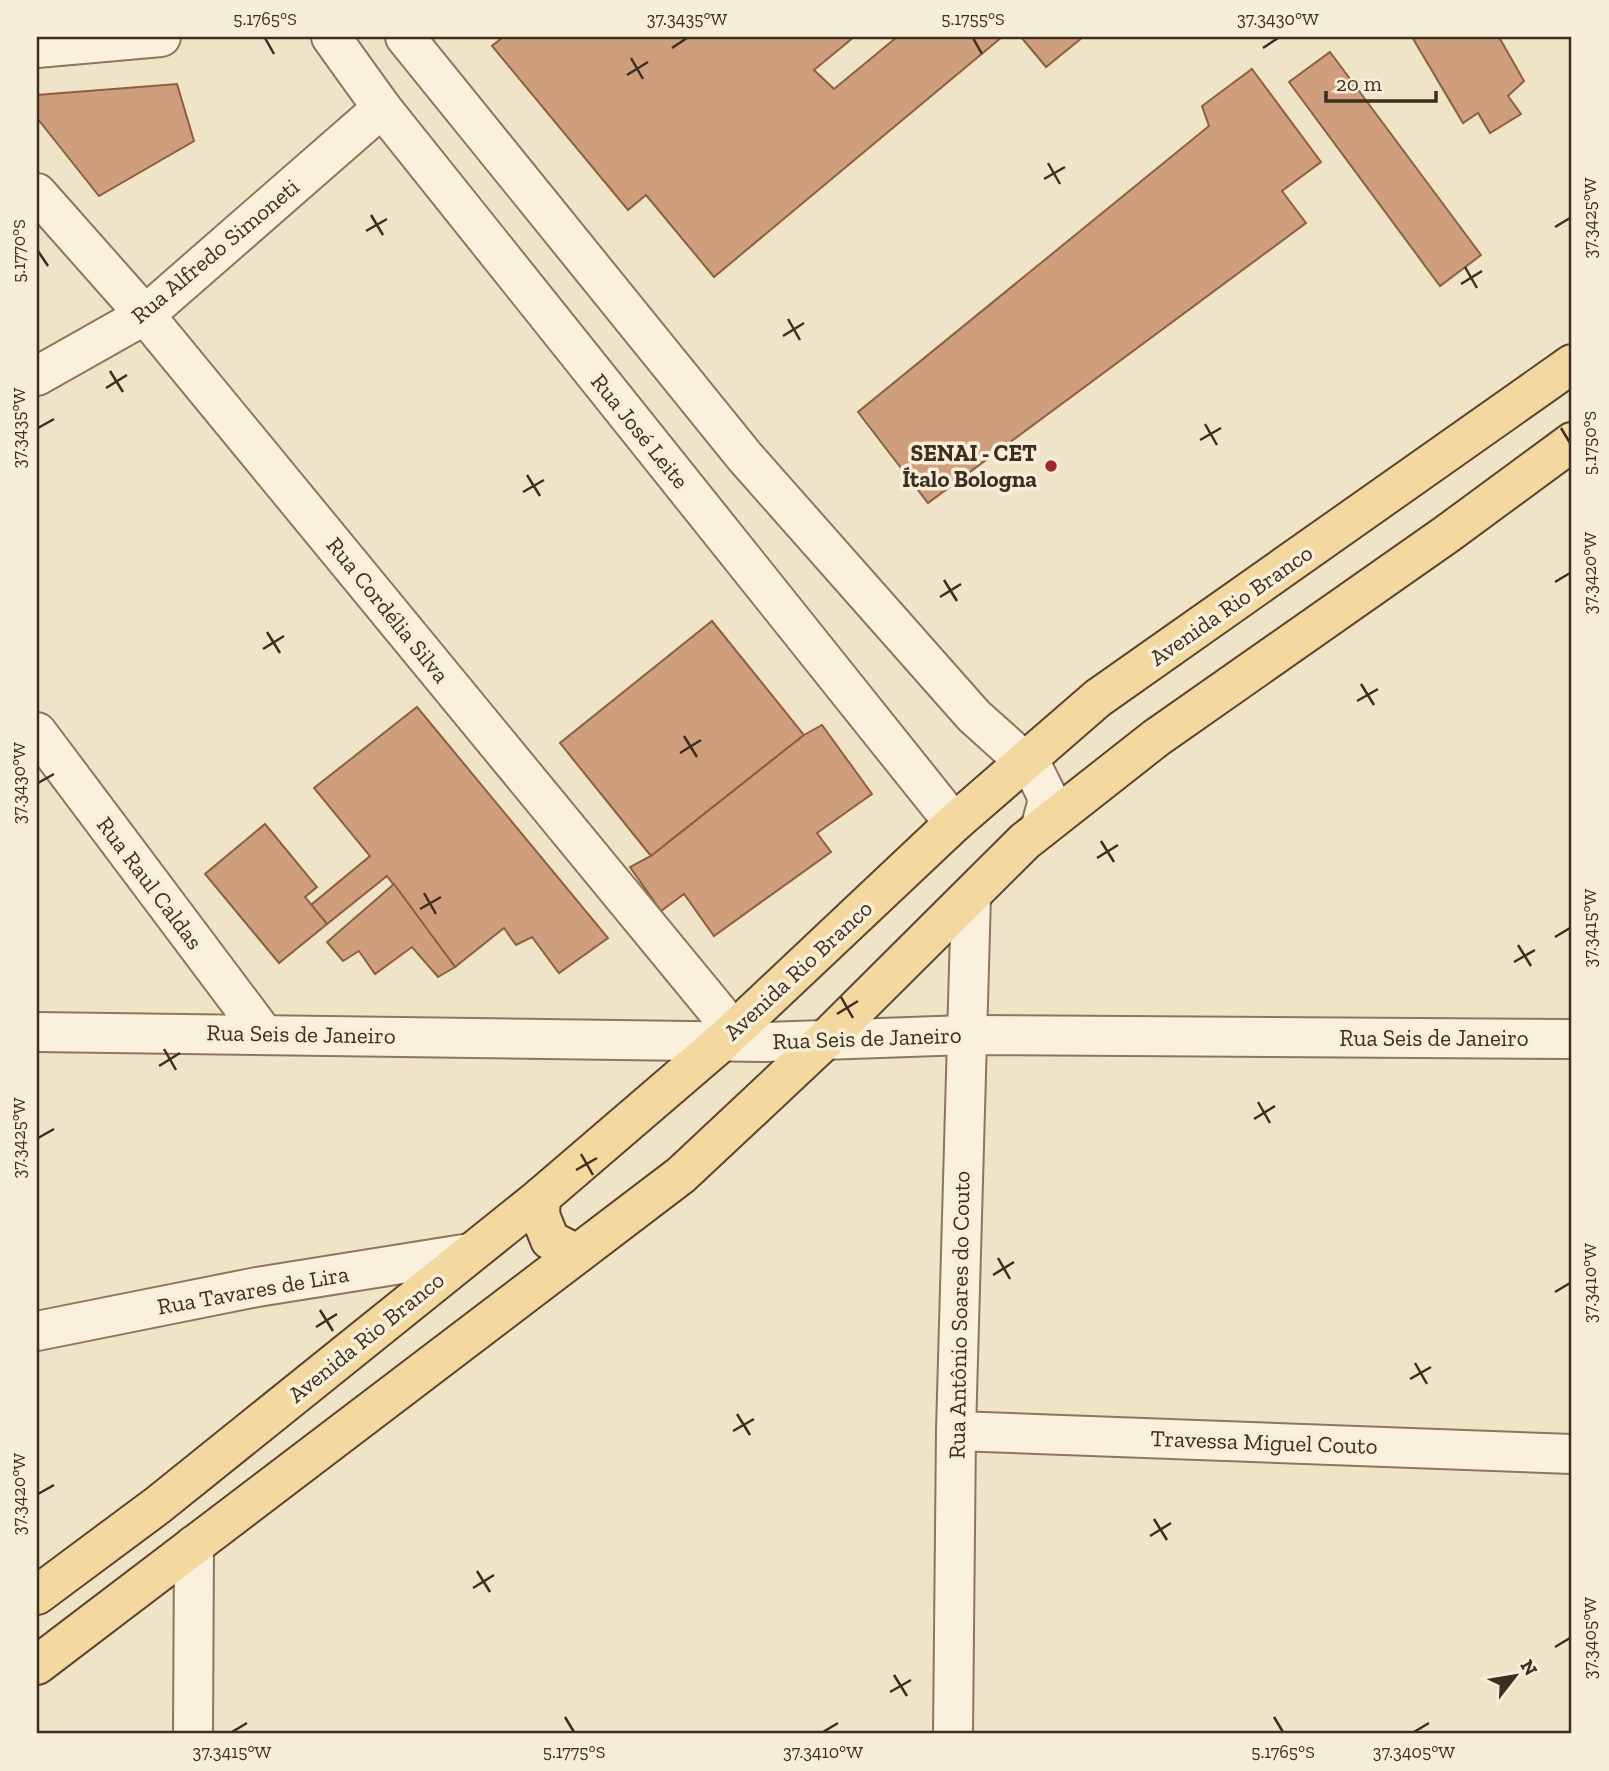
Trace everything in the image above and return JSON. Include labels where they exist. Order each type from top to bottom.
[{"type":"main road","name":"Avenida Rio Branco","points":[[37,1595],[158,1505],[541,1197],[730,1035],[954,823],[1098,698],[1572,364]]},
{"type":"main road","points":[[37,1665],[681,1175],[824,1041],[971,896],[1007,856],[1040,829],[1156,738],[1447,534],[1572,442]]},
{"type":"main road","points":[[541,1197],[540,1215],[550,1240],[577,1254]]},
{"type":"street","points":[[37,48],[161,37]]},
{"type":"street","name":"Rua José Leite","points":[[331,37],[382,108],[954,823]]},
{"type":"street","points":[[405,37],[745,457],[974,716],[1042,781],[1047,804],[1040,829]]},
{"type":"street","name":"Rua Alfredo Simoneti","points":[[37,376],[145,315],[382,108]]},
{"type":"street","name":"Rua Cordélia Silva","points":[[37,193],[145,315],[730,1035]]},
{"type":"street","name":"Rua Raul Caldas","points":[[37,732],[263,1033]]},
{"type":"street","name":"Rua Antônio Soares do Couto","points":[[953,1734],[956,1431],[971,896]]},
{"type":"street","name":"Rua Seis de Janeiro","points":[[37,1032],[730,1035],[824,1041],[966,1035],[1572,1039]]},
{"type":"street","name":"Rua Tavares de Lira","points":[[37,1331],[257,1287],[470,1253]]},
{"type":"street","name":"Travessa Miguel Couto","points":[[956,1431],[1572,1454]]},
{"type":"street","points":[[193,1734],[194,1545]]},
{"type":"building","points":[[503,37],[854,37],[814,70],[834,89],[897,37],[1002,37],[714,277],[646,195],[628,210],[492,46]]},
{"type":"building","points":[[1021,37],[1083,37],[1046,67]]},
{"type":"building","points":[[1412,37],[1499,37],[1524,81],[1508,96],[1521,114],[1490,133],[1478,113],[1463,123]]},
{"type":"building","points":[[1330,52],[1481,255],[1440,286],[1289,82]]},
{"type":"building","points":[[1252,69],[1321,162],[1282,191],[1306,223],[928,503],[858,412],[1209,126],[1202,106]]},
{"type":"building","points":[[177,84],[194,141],[99,196],[37,118],[37,95]]},
{"type":"building","points":[[712,621],[804,735],[651,856],[560,743]]},
{"type":"building","points":[[417,707],[608,938],[559,973],[532,937],[516,945],[504,928],[455,967],[387,876],[327,924],[311,905],[370,856],[314,788]]},
{"type":"building","points":[[822,725],[872,794],[817,833],[831,852],[714,936],[684,894],[661,911],[630,867],[651,856],[804,735]]},
{"type":"building","points":[[265,824],[317,887],[305,897],[327,924],[279,963],[205,874]]},
{"type":"building","points":[[394,884],[455,967],[438,977],[412,947],[375,974],[359,951],[343,961],[327,942]]},
{"type":"place","name":"SENAI - CET Ítalo Bologna","points":[[1051,466]]}]
